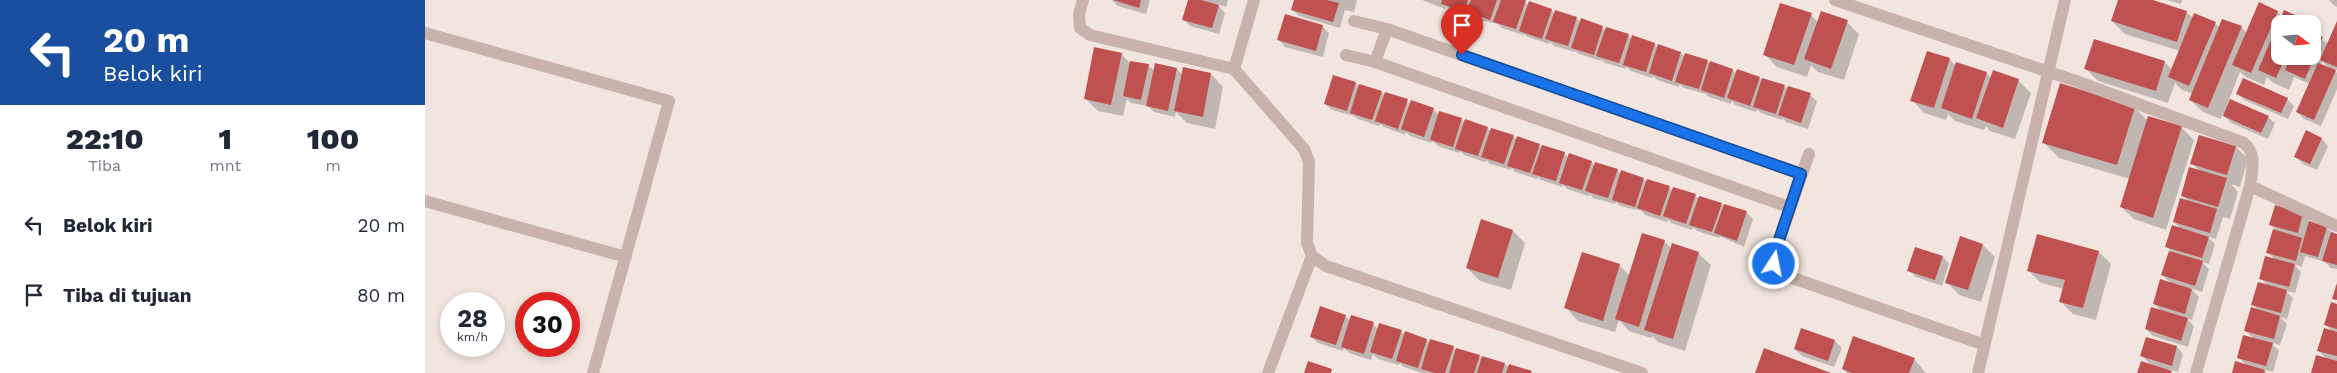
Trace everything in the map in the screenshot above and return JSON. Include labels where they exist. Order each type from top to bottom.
[{"type":"street","points":[[1083,0],[1079,22],[1080,28],[1090,35],[1234,69],[1305,149],[1309,162],[1307,243],[1312,256],[1326,266],[1642,373]]},
{"type":"street","points":[[1234,69],[1254,0]]},
{"type":"street","points":[[1835,0],[2049,72],[2244,143],[2250,148],[2253,156],[2249,186],[2196,373]]},
{"type":"street","points":[[1978,373],[2065,0]]},
{"type":"street","points":[[1354,22],[1387,29],[1801,174]]},
{"type":"street","points":[[1375,62],[1387,29]]},
{"type":"street","points":[[425,33],[669,101],[593,373]]},
{"type":"street","points":[[1347,55],[1375,62],[1789,207]]},
{"type":"street","points":[[1809,154],[1789,207],[1775,252],[1774,264],[1784,275],[1985,345]]},
{"type":"street","points":[[2249,186],[2337,226]]},
{"type":"street","points":[[425,201],[626,257]]},
{"type":"street","points":[[1269,373],[1312,256]]},
{"type":"building","points":[[1113,0],[1141,0],[1139,8]]},
{"type":"building","points":[[1188,0],[1201,0],[1219,5],[1212,28],[1182,20]]},
{"type":"building","points":[[1294,0],[1327,0],[1339,3],[1333,22],[1291,10]]},
{"type":"building","points":[[1442,0],[1468,0],[1464,11],[1441,4]]},
{"type":"building","points":[[1471,0],[1497,0],[1490,20],[1467,12]]},
{"type":"building","points":[[1501,0],[1526,0],[1516,29],[1493,22]]},
{"type":"building","points":[[2118,0],[2153,0],[2187,11],[2177,42],[2111,21]]},
{"type":"building","points":[[1529,1],[1552,9],[1542,39],[1519,31]]},
{"type":"building","points":[[2259,2],[2278,11],[2276,15],[2271,15],[2271,27],[2251,73],[2232,65]]},
{"type":"building","points":[[1780,3],[1812,13],[1794,65],[1763,55]]},
{"type":"building","points":[[1555,10],[1577,17],[1568,46],[1545,39]]},
{"type":"building","points":[[2284,10],[2295,15],[2282,15]]},
{"type":"building","points":[[1821,11],[1848,20],[1831,69],[1804,59]]},
{"type":"building","points":[[2194,13],[2216,22],[2189,86],[2168,77]]},
{"type":"building","points":[[1285,14],[1323,25],[1316,51],[1277,40]]},
{"type":"building","points":[[1581,18],[1603,26],[1594,55],[1571,48]]},
{"type":"building","points":[[2222,19],[2242,26],[2208,108],[2189,100]]},
{"type":"building","points":[[2337,21],[2337,67],[2321,60]]},
{"type":"building","points":[[1606,27],[1629,34],[1619,63],[1596,56]]},
{"type":"building","points":[[1632,35],[1655,43],[1646,72],[1623,65]]},
{"type":"building","points":[[2094,39],[2165,61],[2156,91],[2084,69]]},
{"type":"building","points":[[2271,40],[2271,65],[2282,65],[2276,78],[2258,70]]},
{"type":"building","points":[[1658,44],[1681,52],[1672,81],[1649,73]]},
{"type":"building","points":[[1094,47],[1122,53],[1111,105],[1084,99]]},
{"type":"building","points":[[1927,51],[1950,58],[1934,108],[1910,101]]},
{"type":"building","points":[[1685,53],[1708,60],[1699,89],[1675,82]]},
{"type":"building","points":[[1130,61],[1149,64],[1141,100],[1123,96]]},
{"type":"building","points":[[1710,61],[1733,69],[1724,98],[1701,90]]},
{"type":"building","points":[[1956,62],[1987,72],[1972,119],[1941,108]]},
{"type":"building","points":[[1155,63],[1177,68],[1168,111],[1146,106]]},
{"type":"building","points":[[2321,64],[2336,70],[2314,120],[2296,112],[2317,65]]},
{"type":"building","points":[[2287,65],[2311,65],[2305,79],[2285,70]]},
{"type":"building","points":[[1183,67],[1211,73],[1203,117],[1174,111]]},
{"type":"building","points":[[1737,69],[1760,77],[1750,106],[1727,98]]},
{"type":"building","points":[[1993,70],[2019,79],[2003,128],[1976,118]]},
{"type":"building","points":[[1333,75],[1356,82],[1347,111],[1324,104]]},
{"type":"building","points":[[1762,78],[1785,85],[1776,114],[1753,107]]},
{"type":"building","points":[[2243,78],[2288,98],[2281,113],[2236,94]]},
{"type":"building","points":[[2060,83],[2135,107],[2117,165],[2042,143]]},
{"type":"building","points":[[1359,84],[1382,91],[1372,120],[1350,113]]},
{"type":"building","points":[[1788,86],[1811,93],[1801,123],[1778,115]]},
{"type":"building","points":[[1385,92],[1408,99],[1398,129],[1375,121]]},
{"type":"building","points":[[2230,99],[2269,116],[2261,133],[2223,116]]},
{"type":"building","points":[[1411,100],[1434,108],[1424,137],[1401,129]]},
{"type":"building","points":[[1439,111],[1462,118],[1453,147],[1430,140]]},
{"type":"building","points":[[2148,116],[2182,126],[2153,218],[2120,207]]},
{"type":"building","points":[[1465,119],[1488,127],[1478,156],[1455,149]]},
{"type":"building","points":[[1491,128],[1514,135],[1504,164],[1481,157]]},
{"type":"building","points":[[2306,130],[2322,138],[2310,164],[2294,157]]},
{"type":"building","points":[[2199,135],[2236,146],[2227,175],[2190,164]]},
{"type":"building","points":[[1517,136],[1540,144],[1530,173],[1507,166]]},
{"type":"building","points":[[1542,145],[1565,152],[1556,181],[1532,174]]},
{"type":"building","points":[[1569,153],[1592,161],[1582,190],[1559,183]]},
{"type":"building","points":[[1595,162],[1618,169],[1608,198],[1585,191]]},
{"type":"building","points":[[2189,167],[2227,178],[2218,207],[2181,196]]},
{"type":"building","points":[[1621,170],[1644,178],[1635,207],[1612,200]]},
{"type":"building","points":[[1647,179],[1670,186],[1660,216],[1637,208]]},
{"type":"building","points":[[1673,187],[1696,194],[1686,224],[1663,216]]},
{"type":"building","points":[[1699,196],[1722,203],[1712,232],[1689,225]]},
{"type":"building","points":[[2180,198],[2217,209],[2210,233],[2173,222]]},
{"type":"building","points":[[1724,204],[1747,211],[1737,241],[1714,233]]},
{"type":"building","points":[[2275,205],[2303,213],[2298,233],[2269,225]]},
{"type":"building","points":[[1481,219],[1513,230],[1498,278],[1466,268]]},
{"type":"building","points":[[2309,221],[2327,227],[2318,257],[2300,252]]},
{"type":"building","points":[[2172,225],[2209,237],[2202,258],[2165,247]]},
{"type":"building","points":[[2273,229],[2302,238],[2296,261],[2266,253]]},
{"type":"building","points":[[2331,232],[2337,234],[2337,265],[2322,261]]},
{"type":"building","points":[[1642,233],[1665,240],[1639,327],[1615,319]]},
{"type":"building","points":[[2037,234],[2099,251],[2083,308],[2059,302],[2065,280],[2027,271]]},
{"type":"building","points":[[1960,236],[1983,244],[1968,290],[1945,283]]},
{"type":"building","points":[[1672,243],[1699,252],[1673,339],[1644,330]]},
{"type":"building","points":[[1915,247],[1943,256],[1935,280],[1907,271]]},
{"type":"building","points":[[2169,251],[2203,261],[2195,286],[2161,275]]},
{"type":"building","points":[[1582,252],[1620,264],[1603,321],[1564,308]]},
{"type":"building","points":[[2265,256],[2295,264],[2289,287],[2259,279]]},
{"type":"building","points":[[2160,279],[2192,289],[2185,314],[2153,304]]},
{"type":"building","points":[[2258,282],[2287,290],[2281,313],[2251,305]]},
{"type":"building","points":[[2337,283],[2337,300],[2332,299]]},
{"type":"building","points":[[2331,302],[2337,304],[2337,329],[2324,325]]},
{"type":"building","points":[[1320,306],[1346,315],[1336,345],[1310,337]]},
{"type":"building","points":[[2151,307],[2188,318],[2181,341],[2145,329]]},
{"type":"building","points":[[2251,307],[2280,316],[2274,339],[2244,331]]},
{"type":"building","points":[[1351,315],[1374,322],[1364,354],[1341,347]]},
{"type":"building","points":[[1379,323],[1402,330],[1392,359],[1370,352]]},
{"type":"building","points":[[1801,328],[1835,340],[1828,361],[1794,349]]},
{"type":"building","points":[[2324,328],[2337,332],[2337,356],[2317,351]]},
{"type":"building","points":[[1405,331],[1427,339],[1418,368],[1396,361]]},
{"type":"building","points":[[2243,335],[2273,343],[2266,366],[2237,358]]},
{"type":"building","points":[[1853,336],[1915,358],[1909,373],[1852,373],[1842,369]]},
{"type":"building","points":[[2146,337],[2177,346],[2172,366],[2140,356]]},
{"type":"building","points":[[1430,339],[1454,346],[1445,373],[1435,373],[1421,369]]},
{"type":"building","points":[[1456,348],[1480,355],[1474,373],[1449,373]]},
{"type":"building","points":[[1764,348],[1831,373],[1755,373]]},
{"type":"building","points":[[2316,355],[2337,361],[2337,373],[2311,373]]},
{"type":"building","points":[[1482,356],[1505,363],[1502,373],[1477,373]]},
{"type":"building","points":[[1308,361],[1332,369],[1331,373],[1304,373]]},
{"type":"building","points":[[2141,361],[2172,371],[2171,373],[2137,373]]},
{"type":"building","points":[[2235,361],[2265,370],[2264,373],[2232,373]]},
{"type":"building","points":[[1509,364],[1532,371],[1531,373],[1506,373]]},
{"type":"route","points":[[1462,55],[1801,174],[1775,252],[1774,264]]}]
